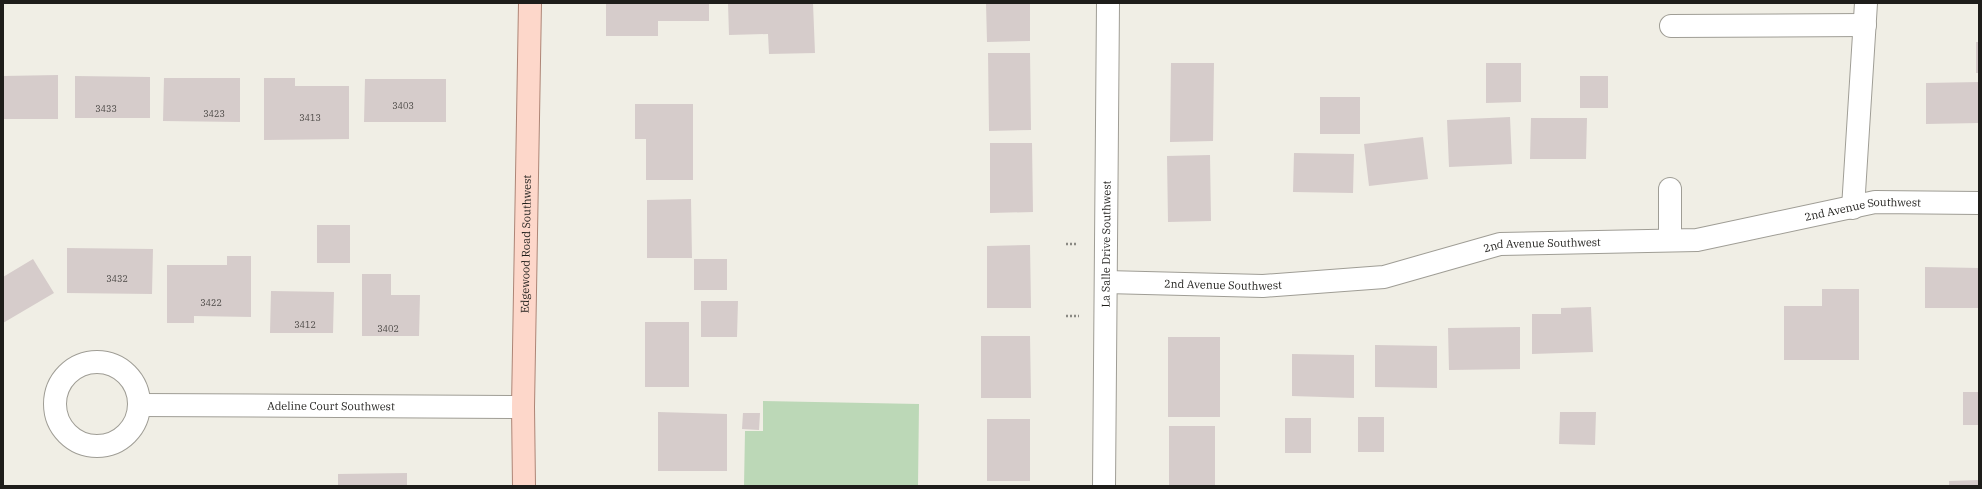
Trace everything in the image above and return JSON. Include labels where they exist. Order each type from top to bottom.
[{"type":"main road","name":"Edgewood Road Southwest","points":[[524,486],[523,407],[530,3]]},
{"type":"street","name":"La Salle Drive Southwest","points":[[1104,486],[1108,3]]},
{"type":"street","points":[[1853,208],[1866,3]]},
{"type":"street","points":[[1671,26],[1865,25]]},
{"type":"street","points":[[1670,189],[1670,240]]},
{"type":"street","name":"2nd Avenue Southwest","points":[[1106,282],[1271,286],[1384,277],[1500,244],[1697,240],[1853,208],[1875,202],[1979,203]]},
{"type":"street","name":"Adeline Court Southwest","points":[[140,405],[523,407]]},
{"type":"path","points":[[1066,244],[1078,244]]},
{"type":"path","points":[[1066,316],[1079,316]]},
{"type":"green space","points":[[763,401],[919,404],[918,486],[744,486],[745,431],[763,431]]},
{"type":"building","points":[[606,3],[709,3],[709,21],[658,21],[658,36],[606,36]]},
{"type":"building","points":[[728,3],[813,3],[815,53],[769,54],[768,34],[729,35]]},
{"type":"building","points":[[986,3],[1030,3],[1030,41],[987,42]]},
{"type":"building","points":[[1976,42],[1979,42],[1979,73],[1976,73]]},
{"type":"building","points":[[988,53],[1030,53],[1031,130],[989,131]]},
{"type":"building","points":[[1171,63],[1214,63],[1213,141],[1170,142]]},
{"type":"building","points":[[1486,63],[1521,63],[1521,102],[1486,103]]},
{"type":"building","points":[[58,75],[58,119],[3,119],[3,76]]},
{"type":"building","points":[[75,76],[150,77],[150,118],[75,118]]},
{"type":"building","points":[[1580,76],[1608,76],[1608,108],[1580,108]]},
{"type":"building","points":[[164,78],[240,78],[240,122],[163,121]]},
{"type":"building","points":[[264,78],[295,78],[295,86],[349,86],[349,139],[264,140]]},
{"type":"building","points":[[365,79],[446,79],[446,122],[364,122]]},
{"type":"building","points":[[1979,82],[1979,123],[1926,124],[1926,83]]},
{"type":"building","points":[[1320,97],[1360,97],[1360,134],[1320,134]]},
{"type":"building","points":[[635,104],[693,104],[693,180],[646,180],[646,139],[635,139]]},
{"type":"building","points":[[1510,117],[1512,164],[1449,167],[1447,120]]},
{"type":"building","points":[[1531,118],[1587,118],[1586,159],[1530,159]]},
{"type":"building","points":[[1423,137],[1428,179],[1369,186],[1364,144]]},
{"type":"building","points":[[990,143],[1032,143],[1033,212],[990,213]]},
{"type":"building","points":[[1294,153],[1354,154],[1353,193],[1293,192]]},
{"type":"building","points":[[1210,155],[1211,221],[1168,222],[1167,156]]},
{"type":"building","points":[[691,199],[692,258],[647,258],[647,200]]},
{"type":"building","points":[[317,225],[350,225],[350,263],[317,263]]},
{"type":"building","points":[[1030,245],[1031,308],[987,308],[987,246]]},
{"type":"building","points":[[67,248],[153,249],[152,294],[67,293]]},
{"type":"building","points":[[227,256],[251,256],[251,317],[194,316],[194,323],[167,323],[167,265],[227,265]]},
{"type":"building","points":[[33,259],[54,293],[3,323],[3,277]]},
{"type":"building","points":[[694,259],[727,259],[727,290],[694,290]]},
{"type":"building","points":[[1925,267],[1979,268],[1979,308],[1925,308]]},
{"type":"building","points":[[362,274],[391,274],[391,295],[420,295],[419,336],[362,336]]},
{"type":"building","points":[[1822,289],[1859,289],[1859,360],[1784,360],[1784,306],[1822,306]]},
{"type":"building","points":[[271,291],[334,292],[333,333],[270,333]]},
{"type":"building","points":[[701,301],[738,301],[737,337],[701,337]]},
{"type":"building","points":[[1591,307],[1593,352],[1532,354],[1532,314],[1561,314],[1561,308]]},
{"type":"building","points":[[645,322],[689,322],[689,387],[645,387]]},
{"type":"building","points":[[1520,327],[1520,369],[1449,370],[1448,328]]},
{"type":"building","points":[[981,336],[1030,336],[1031,398],[981,398]]},
{"type":"building","points":[[1168,337],[1220,337],[1220,417],[1168,417]]},
{"type":"building","points":[[1375,345],[1437,346],[1437,388],[1375,387]]},
{"type":"building","points":[[1292,354],[1354,355],[1354,398],[1292,396]]},
{"type":"building","points":[[1963,392],[1979,392],[1979,425],[1963,425]]},
{"type":"building","points":[[658,412],[727,414],[727,471],[658,471]]},
{"type":"building","points":[[1560,412],[1596,412],[1595,445],[1559,444]]},
{"type":"building","points":[[743,413],[760,413],[759,430],[742,429]]},
{"type":"building","points":[[1358,417],[1384,417],[1384,452],[1358,452]]},
{"type":"building","points":[[1285,418],[1311,418],[1311,453],[1285,453]]},
{"type":"building","points":[[987,419],[1030,419],[1030,481],[987,481]]},
{"type":"building","points":[[1169,426],[1215,426],[1215,486],[1169,486]]},
{"type":"building","points":[[407,473],[407,486],[338,486],[338,474]]},
{"type":"building","points":[[1979,480],[1979,486],[1949,486],[1949,481]]}]
